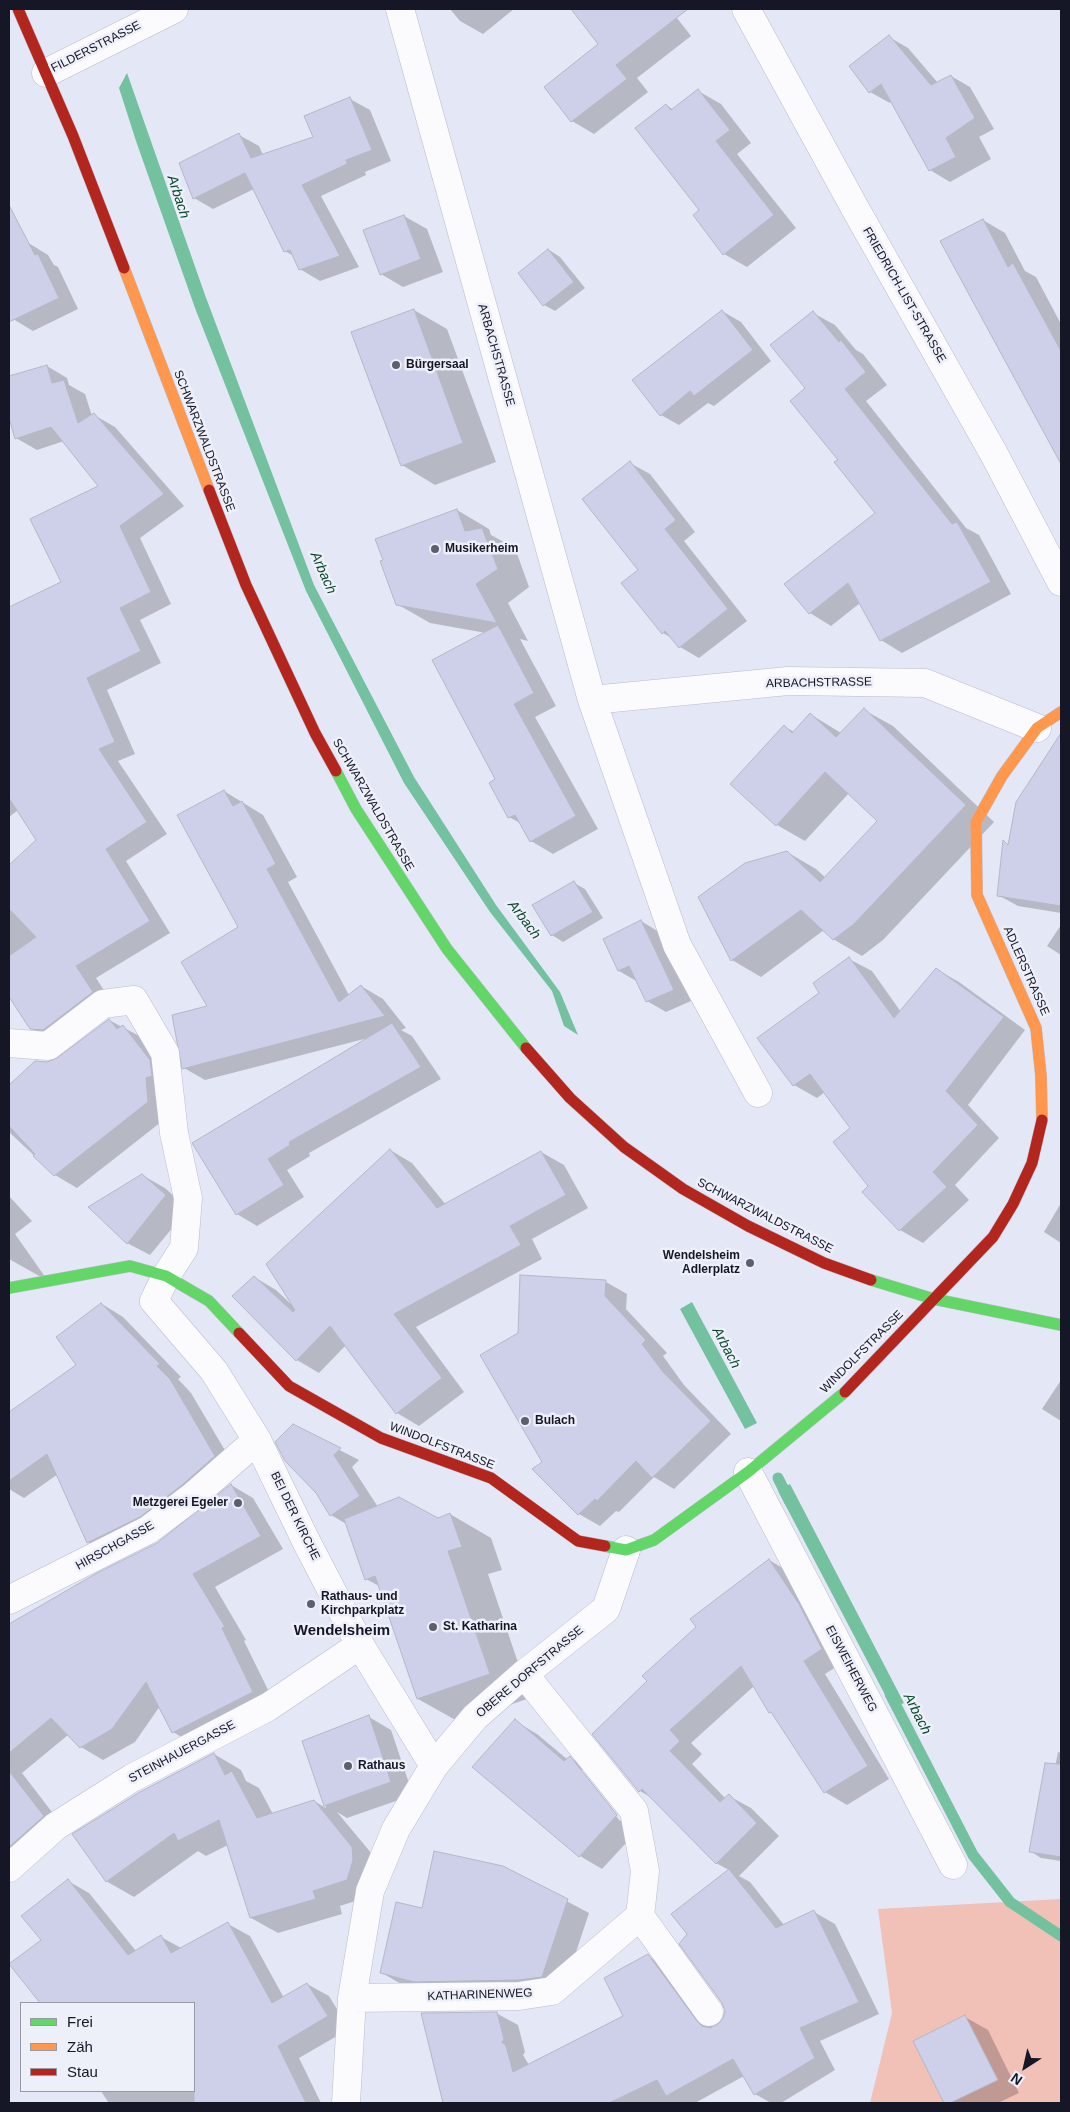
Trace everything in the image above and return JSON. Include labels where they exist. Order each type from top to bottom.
[{"type":"street","name":"SCHWARZWALDSTRASSE","points":[[18,9],[77,146],[246,585],[315,733],[356,809],[447,949],[505,1024],[570,1098],[624,1148],[683,1189],[748,1226],[840,1269],[934,1299],[1019,1318],[1061,1325]]},
{"type":"street","name":"FILDERSTRASSE","points":[[46,73],[174,9]]},
{"type":"street","name":"ARBACHSTRASSE","points":[[400,9],[592,700],[677,945],[758,1093]]},
{"type":"street","name":"FRIEDRICH-LIST-STRASSE","points":[[746,9],[856,210],[994,454],[1061,582]]},
{"type":"street","name":"ARBACHSTRASSE","points":[[592,700],[788,681],[925,682],[1037,728]]},
{"type":"street","name":"ADLERSTRASSE","points":[[934,1299],[993,1237],[1013,1204],[1032,1162],[1042,1120],[1036,1028],[977,895],[976,822],[1002,776],[1037,728],[1061,712]]},
{"type":"street","points":[[9,1043],[48,1046],[102,1004],[134,1000],[165,1053],[174,1132],[188,1198],[184,1248],[166,1276]]},
{"type":"street","name":"WINDOLFSTRASSE","points":[[9,1288],[90,1276],[130,1266],[166,1276],[209,1301],[289,1386],[381,1438],[491,1478],[578,1541],[626,1550],[654,1540],[748,1472],[845,1392],[934,1299]]},
{"type":"street","name":"BEI DER KIRCHE","points":[[166,1276],[154,1301],[214,1371],[258,1440],[306,1541],[360,1645],[434,1766]]},
{"type":"street","name":"HIRSCHGASSE","points":[[9,1600],[148,1530],[192,1497],[258,1440]]},
{"type":"street","name":"EISWEIHERWEG","points":[[748,1472],[953,1865]]},
{"type":"street","name":"OBERE DORFSTRASSE","points":[[346,2103],[352,1998],[370,1891],[396,1829],[434,1766],[475,1718],[524,1674],[606,1608],[626,1550]]},
{"type":"street","name":"STEINHAUERGASSE","points":[[9,1868],[56,1826],[132,1778],[268,1707],[360,1645]]},
{"type":"street","points":[[524,1674],[634,1811],[645,1871],[640,1916],[709,2012]]},
{"type":"street","name":"KATHARINENWEG","points":[[352,1998],[519,1996],[552,1991],[640,1916]]},
{"type":"shaded area","points":[[127,73],[205,295],[314,585],[414,777],[496,905],[560,992],[578,1035],[564,1026],[552,991],[490,912],[404,783],[306,591],[195,308],[136,141],[119,88]]},
{"type":"shaded area","points":[[692,1302],[757,1423],[745,1429],[680,1309]]},
{"type":"shaded area","points":[[790,1484],[904,1703],[892,1708],[778,1491]]},
{"type":"shaded area","points":[[1061,1899],[1061,2103],[870,2103],[892,2013],[878,1909]]},
{"type":"building","points":[[571,9],[688,9],[616,65],[627,79],[571,122],[544,87],[598,44]]},
{"type":"building","points":[[889,35],[931,85],[951,75],[975,118],[946,138],[956,157],[929,171],[881,84],[869,93],[849,66]]},
{"type":"building","points":[[698,89],[730,130],[716,141],[774,215],[723,255],[693,215],[699,210],[635,128],[666,104],[671,110]]},
{"type":"building","points":[[350,97],[372,150],[346,160],[347,164],[302,185],[340,256],[299,270],[290,250],[284,252],[245,173],[193,199],[179,163],[239,133],[251,158],[313,137],[304,116]]},
{"type":"building","points":[[9,205],[35,255],[38,254],[59,298],[9,322]]},
{"type":"building","points":[[404,215],[421,259],[380,275],[363,230]]},
{"type":"building","points":[[983,219],[1008,267],[1013,263],[1061,351],[1061,464],[940,241]]},
{"type":"building","points":[[548,249],[574,282],[543,306],[518,273]]},
{"type":"building","points":[[414,309],[463,443],[401,466],[351,332]]},
{"type":"building","points":[[722,310],[753,350],[694,396],[690,391],[660,416],[632,380]]},
{"type":"building","points":[[813,311],[839,342],[841,340],[866,372],[845,389],[952,524],[957,522],[991,582],[880,641],[848,583],[809,614],[784,584],[875,513],[834,462],[838,460],[790,401],[805,388],[770,345]]},
{"type":"building","points":[[47,365],[52,383],[64,380],[78,423],[94,413],[164,494],[120,526],[151,592],[120,608],[141,651],[87,678],[115,742],[99,749],[147,822],[106,849],[150,921],[76,966],[93,992],[43,1030],[30,1029],[9,997],[9,956],[36,937],[9,909],[9,865],[36,840],[9,798],[9,607],[61,582],[30,519],[98,486],[51,427],[15,439],[9,418],[9,376]]},
{"type":"building","points":[[630,461],[676,520],[665,529],[728,609],[679,648],[665,631],[662,634],[621,583],[638,570],[582,499]]},
{"type":"building","name":"Musikerheim","points":[[457,509],[465,531],[482,528],[498,569],[476,584],[497,623],[396,605],[380,561],[383,560],[375,539]]},
{"type":"building","points":[[498,625],[534,693],[514,704],[576,816],[530,842],[515,815],[508,818],[489,783],[495,779],[432,660]]},
{"type":"building","points":[[864,708],[966,805],[854,924],[833,940],[801,910],[731,961],[698,897],[745,863],[787,851],[820,882],[877,821],[825,772],[776,826],[730,784],[784,725],[792,733],[810,713],[836,737]]},
{"type":"building","points":[[1061,733],[1061,906],[997,896],[1003,840],[1008,845],[1016,802]]},
{"type":"building","points":[[224,790],[233,806],[242,801],[276,864],[267,869],[339,1002],[361,985],[385,1016],[182,1069],[172,1015],[207,1006],[181,962],[238,927],[177,815]]},
{"type":"building","points":[[574,881],[593,912],[551,936],[532,905]]},
{"type":"building","points":[[641,920],[674,990],[646,1002],[629,966],[618,971],[603,939]]},
{"type":"building","points":[[849,957],[894,1018],[936,968],[1004,1017],[946,1091],[978,1125],[933,1172],[947,1187],[899,1231],[862,1192],[868,1186],[833,1142],[850,1128],[810,1074],[793,1086],[757,1038],[819,993],[813,983]]},
{"type":"building","points":[[109,1019],[117,1029],[123,1025],[150,1060],[152,1076],[146,1078],[148,1102],[54,1176],[33,1156],[35,1154],[9,1126],[9,1085],[35,1061],[47,1062],[57,1058]]},
{"type":"building","points":[[392,1023],[421,1067],[289,1142],[290,1145],[268,1159],[284,1185],[236,1215],[192,1143]]},
{"type":"building","points":[[390,1149],[437,1208],[541,1151],[566,1195],[510,1226],[521,1245],[394,1314],[442,1378],[396,1414],[330,1326],[296,1361],[232,1296],[254,1276],[293,1312],[295,1310],[266,1264]]},
{"type":"building","points":[[142,1174],[166,1195],[127,1244],[88,1207]]},
{"type":"building","points":[[520,1275],[606,1280],[605,1296],[646,1340],[642,1344],[663,1372],[711,1421],[652,1478],[636,1461],[597,1501],[595,1499],[578,1515],[532,1469],[542,1462],[480,1355],[518,1333]]},
{"type":"building","points":[[101,1303],[160,1364],[157,1366],[170,1379],[215,1456],[182,1485],[140,1517],[87,1543],[47,1454],[9,1481],[9,1412],[76,1365],[56,1337]]},
{"type":"building","points":[[293,1424],[341,1448],[334,1455],[360,1496],[330,1516],[316,1493],[285,1461],[275,1442]]},
{"type":"building","points":[[231,1484],[261,1536],[193,1574],[225,1627],[222,1628],[253,1692],[172,1733],[146,1682],[112,1729],[80,1748],[51,1718],[9,1753],[9,1624],[97,1573],[157,1543]]},
{"type":"building","name":"St. Katharina","points":[[399,1497],[438,1518],[450,1513],[462,1547],[448,1551],[490,1674],[417,1699],[375,1576],[365,1580],[344,1519]]},
{"type":"building","points":[[769,1559],[799,1604],[822,1649],[804,1661],[868,1766],[824,1793],[771,1712],[769,1713],[741,1666],[670,1730],[680,1741],[670,1751],[720,1802],[729,1794],[757,1823],[716,1864],[642,1789],[639,1792],[592,1734],[647,1681],[642,1676],[696,1627],[690,1619]]},
{"type":"building","name":"Rathaus","points":[[369,1715],[391,1782],[324,1806],[302,1741]]},
{"type":"building","points":[[515,1719],[564,1761],[570,1756],[617,1815],[579,1857],[472,1767]]},
{"type":"building","points":[[214,1753],[225,1775],[232,1771],[257,1818],[314,1800],[352,1847],[353,1860],[347,1880],[313,1891],[316,1899],[250,1918],[219,1820],[178,1841],[174,1833],[106,1882],[72,1834],[140,1792]]},
{"type":"building","points":[[1045,1763],[1061,1764],[1061,1857],[1029,1852]]},
{"type":"building","points":[[9,1771],[44,1816],[9,1847]]},
{"type":"building","points":[[434,1851],[503,1866],[568,1899],[542,1977],[518,1980],[414,1982],[380,1973],[396,1902],[422,1908]]},
{"type":"building","points":[[729,1869],[776,1928],[814,1910],[859,2002],[800,2028],[815,2058],[754,2095],[733,2059],[666,2096],[657,2080],[609,2103],[443,2103],[421,2013],[497,2012],[504,2039],[502,2042],[506,2046],[513,2072],[623,2016],[604,1978],[648,1954],[702,2026],[710,2028],[718,2024],[723,2018],[725,2011],[722,2003],[679,1944],[687,1934],[671,1914]]},
{"type":"building","points":[[68,1879],[128,1955],[161,1935],[171,1953],[228,1922],[272,2003],[307,1983],[328,2016],[278,2046],[306,2103],[194,2103],[195,2002],[39,2002],[9,1964],[41,1940],[21,1916]]},
{"type":"building","points":[[965,2015],[998,2080],[950,2103],[944,2103],[913,2041]]},
{"type":"waterway","name":"Arbach","points":[[778,1478],[790,1502]]},
{"type":"waterway","name":"Arbach","points":[[890,1694],[973,1855],[1010,1902],[1061,1936]]},
{"type":"traffic: fast","points":[[336,771],[356,809],[447,949],[526,1048]]},
{"type":"traffic: fast","points":[[9,1288],[130,1266],[166,1276],[209,1301],[239,1333]]},
{"type":"traffic: fast","points":[[871,1280],[934,1299],[1061,1325]]},
{"type":"traffic: fast","points":[[605,1546],[626,1550],[654,1540],[748,1472],[845,1392]]},
{"type":"traffic: slow","points":[[124,268],[209,490]]},
{"type":"traffic: slow","points":[[1042,1120],[1041,1076],[1036,1028],[977,895],[976,822],[1002,776],[1037,728],[1061,712]]},
{"type":"traffic: jam","points":[[18,9],[73,136],[124,268]]},
{"type":"traffic: jam","points":[[209,490],[246,585],[315,733],[336,771]]},
{"type":"traffic: jam","points":[[526,1048],[570,1098],[624,1147],[683,1189],[748,1226],[824,1263],[871,1280]]},
{"type":"traffic: jam","points":[[845,1392],[993,1237],[1013,1204],[1032,1163],[1042,1120]]},
{"type":"traffic: jam","points":[[239,1333],[289,1386],[381,1438],[491,1478],[578,1541],[605,1546]]},
{"type":"place","name":"Bürgersaal","points":[[396,365]]},
{"type":"place","name":"Musikerheim","points":[[435,549]]},
{"type":"place","name":"Wendelsheim Adlerplatz","points":[[750,1263]]},
{"type":"place","name":"Bulach","points":[[525,1421]]},
{"type":"place","name":"Metzgerei Egeler","points":[[238,1503]]},
{"type":"place","name":"Rathaus- und Kirchparkplatz","points":[[311,1604]]},
{"type":"place","name":"St. Katharina","points":[[433,1627]]},
{"type":"place","name":"Rathaus","points":[[348,1766]]},
{"type":"district","name":"Wendelsheim","points":[[342,1631]]}]
